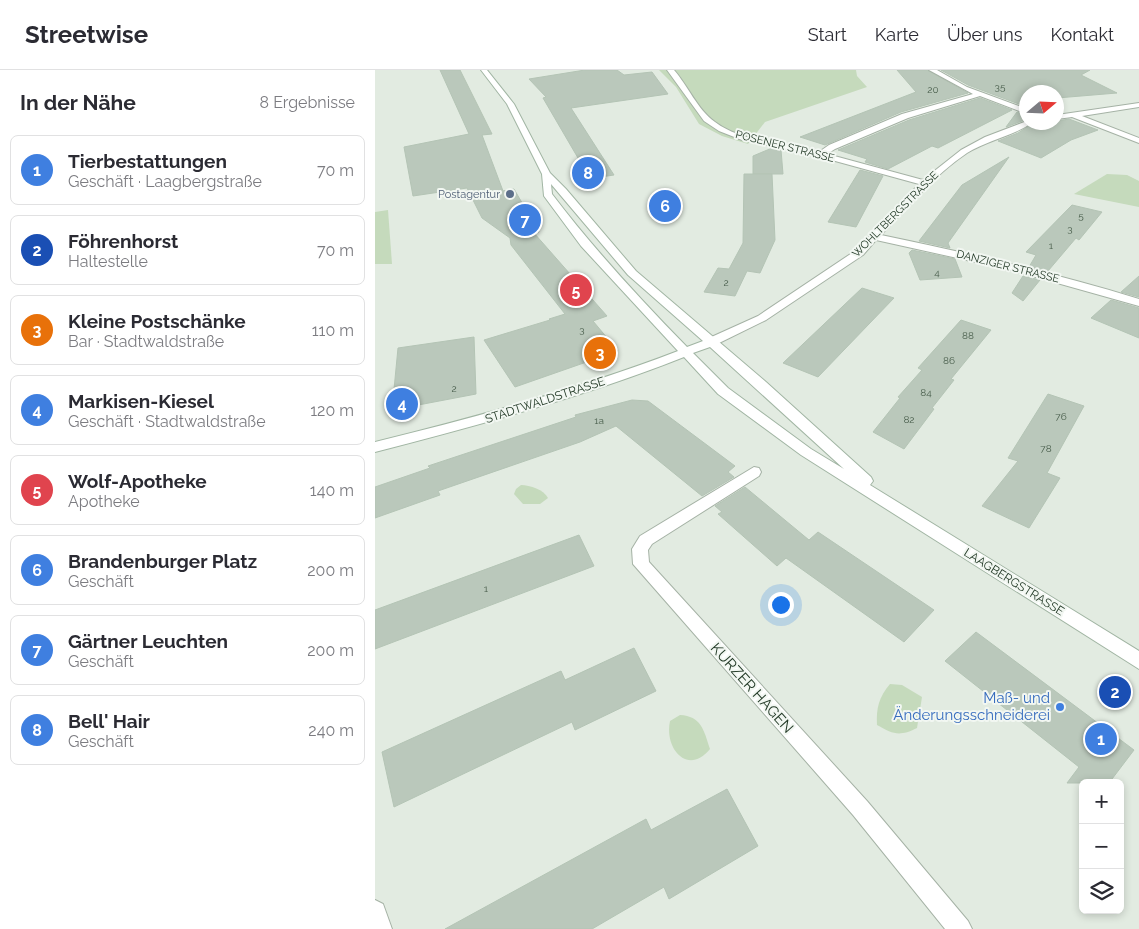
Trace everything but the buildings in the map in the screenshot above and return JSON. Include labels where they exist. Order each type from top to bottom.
[{"type":"street","points":[[484,70],[510,104],[547,174]]},
{"type":"street","name":"POSENER STRASSE","points":[[670,70],[680,80],[707,119],[736,135],[925,183]]},
{"type":"street","points":[[932,70],[979,94],[1019,109]]},
{"type":"street","points":[[820,155],[832,147],[905,116],[979,94]]},
{"type":"street","points":[[1064,117],[1139,105]]},
{"type":"street","points":[[1074,116],[1139,141]]},
{"type":"street","name":"WOHLTBERGSTRASSE","points":[[711,342],[762,318],[859,253],[925,183],[964,152],[988,139],[1019,126]]},
{"type":"street","name":"LAAGBERGSTRASSE","points":[[547,174],[632,273],[812,430],[888,503]]},
{"type":"street","name":"LAAGBERGSTRASSE","points":[[547,174],[547,194],[585,244],[723,391],[806,452],[1139,661]]},
{"type":"street","name":"DANZIGER STRASSE","points":[[874,237],[985,259],[1045,274],[1139,303]]},
{"type":"street","name":"STADTWALDSTRASSE","points":[[375,447],[490,418],[686,353],[711,342]]},
{"type":"street","name":"KURZER HAGEN","points":[[754,472],[646,540],[640,549],[641,564],[860,808],[960,929]]},
{"type":"street","points":[[375,912],[380,929]]},
{"type":"green space","points":[[659,70],[856,70],[857,76],[867,87],[765,122],[748,144],[722,136],[699,124],[676,87]]},
{"type":"green space","points":[[1107,174],[1127,175],[1139,181],[1139,207],[1074,194]]},
{"type":"green space","points":[[388,210],[392,264],[375,264],[375,212]]},
{"type":"green space","points":[[521,485],[536,488],[548,498],[540,504],[523,504],[514,494]]},
{"type":"green space","points":[[890,684],[902,685],[922,697],[917,728],[905,733],[896,733],[887,731],[877,725],[879,703]]},
{"type":"green space","points":[[680,715],[693,718],[701,725],[710,749],[702,757],[694,760],[686,759],[679,756],[674,749],[669,731],[670,721]]},
{"type":"place","name":"Bell' Hair","points":[[588,173]]},
{"type":"place","name":"Postagentur","points":[[510,194]]},
{"type":"place","name":"Brandenburger Platz","points":[[665,206]]},
{"type":"place","name":"Gärtner Leuchten","points":[[525,220]]},
{"type":"place","name":"Wolf-Apotheke","points":[[576,290]]},
{"type":"place","name":"Kleine Postschänke","points":[[600,353]]},
{"type":"place","name":"Markisen-Kiesel","points":[[402,404]]},
{"type":"place","name":"Föhrenhorst","points":[[1115,692]]},
{"type":"place","name":"Maß- und Änderungsschneiderei","points":[[1060,707]]},
{"type":"place","name":"Tierbestattungen","points":[[1101,739]]}]
